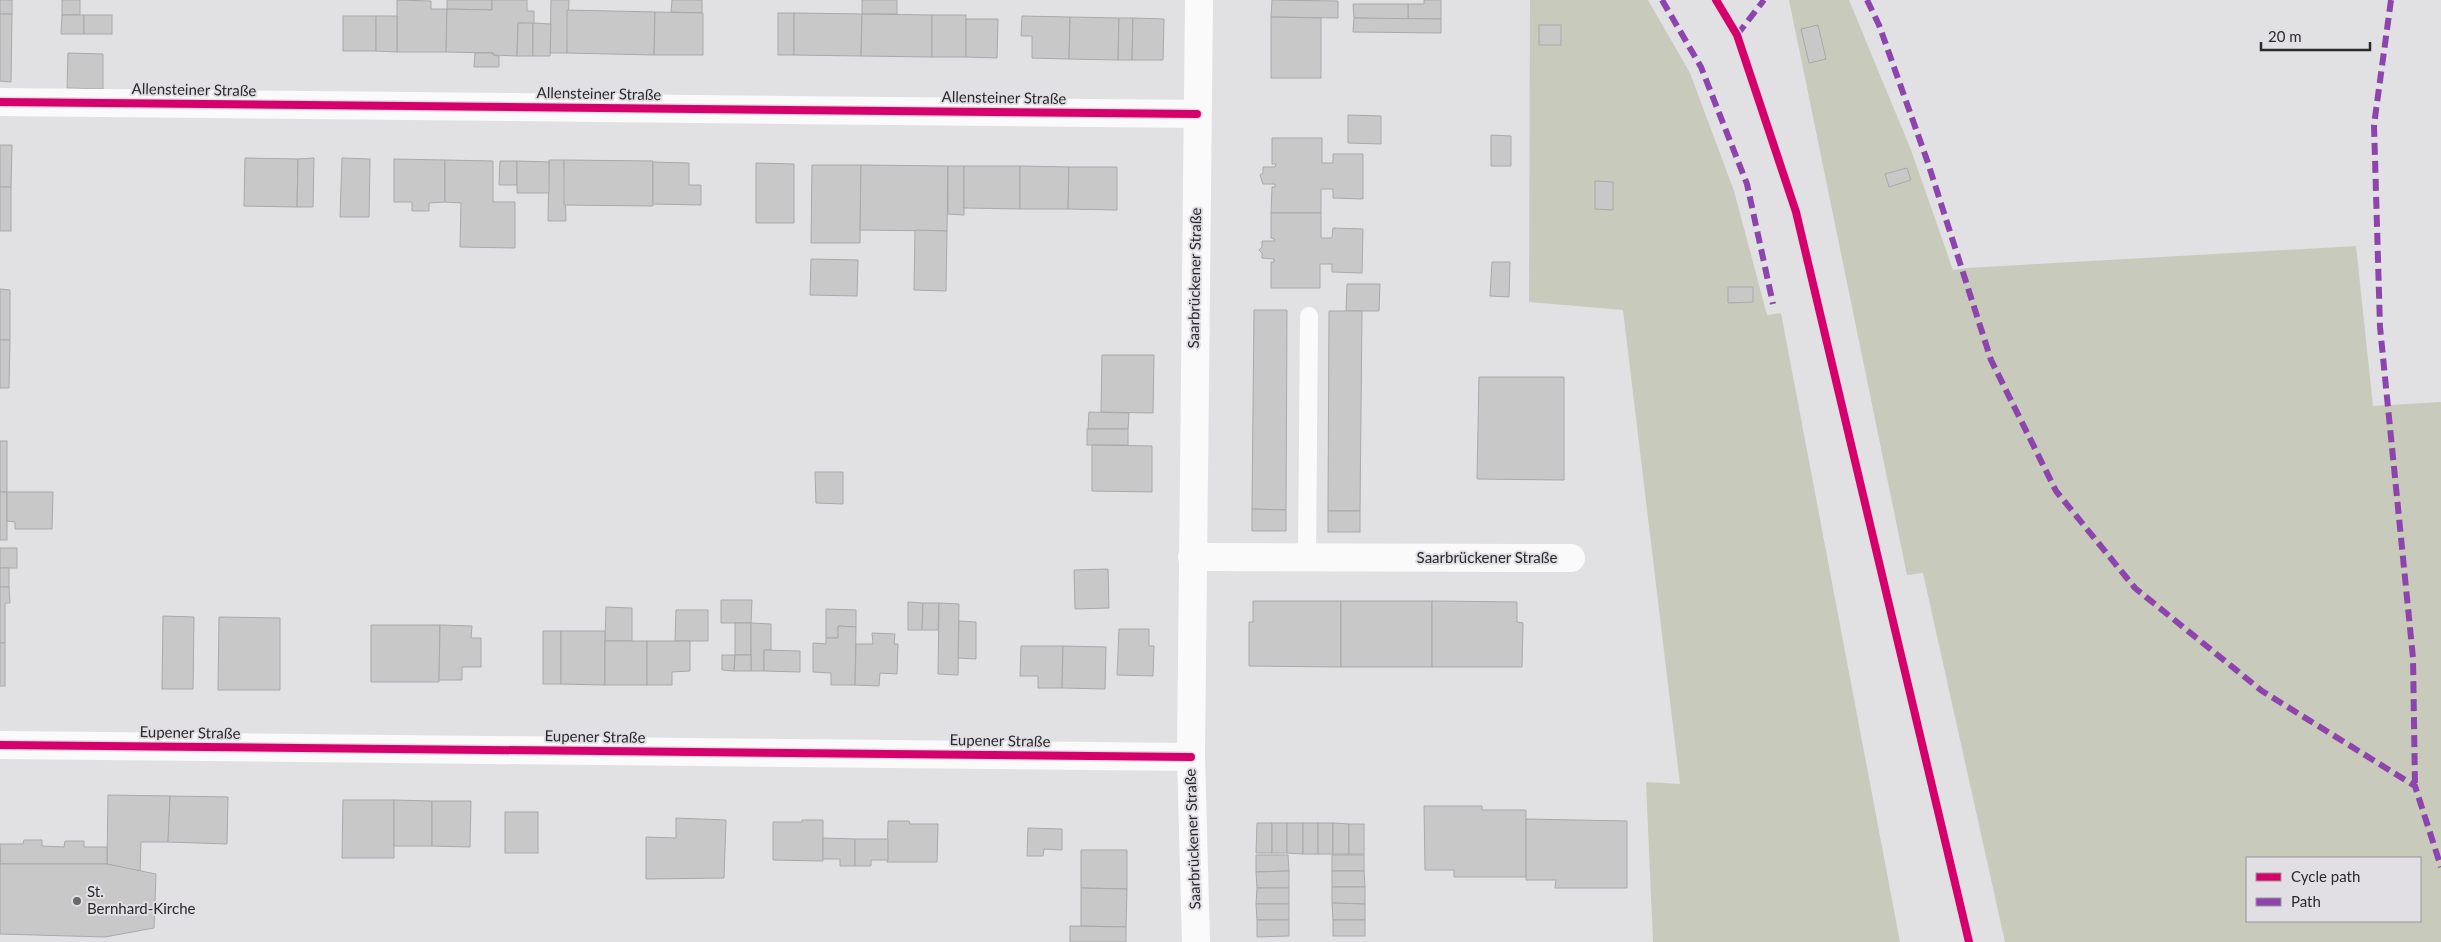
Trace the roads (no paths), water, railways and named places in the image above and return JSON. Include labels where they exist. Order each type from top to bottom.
[{"type":"street","name":"Saarbrückener Straße","points":[[1196,942],[1190,757],[1199,0]]},
{"type":"street","name":"Allensteiner Straße","points":[[0,102],[1197,114]]},
{"type":"street","name":"Saarbrückener Straße","points":[[1192,557],[1571,558]]},
{"type":"street","name":"Eupener Straße","points":[[0,745],[1190,757]]},
{"type":"lane","points":[[1307,558],[1309,316]]},
{"type":"place","name":"St. Bernhard-Kirche","points":[[77,901]]}]
